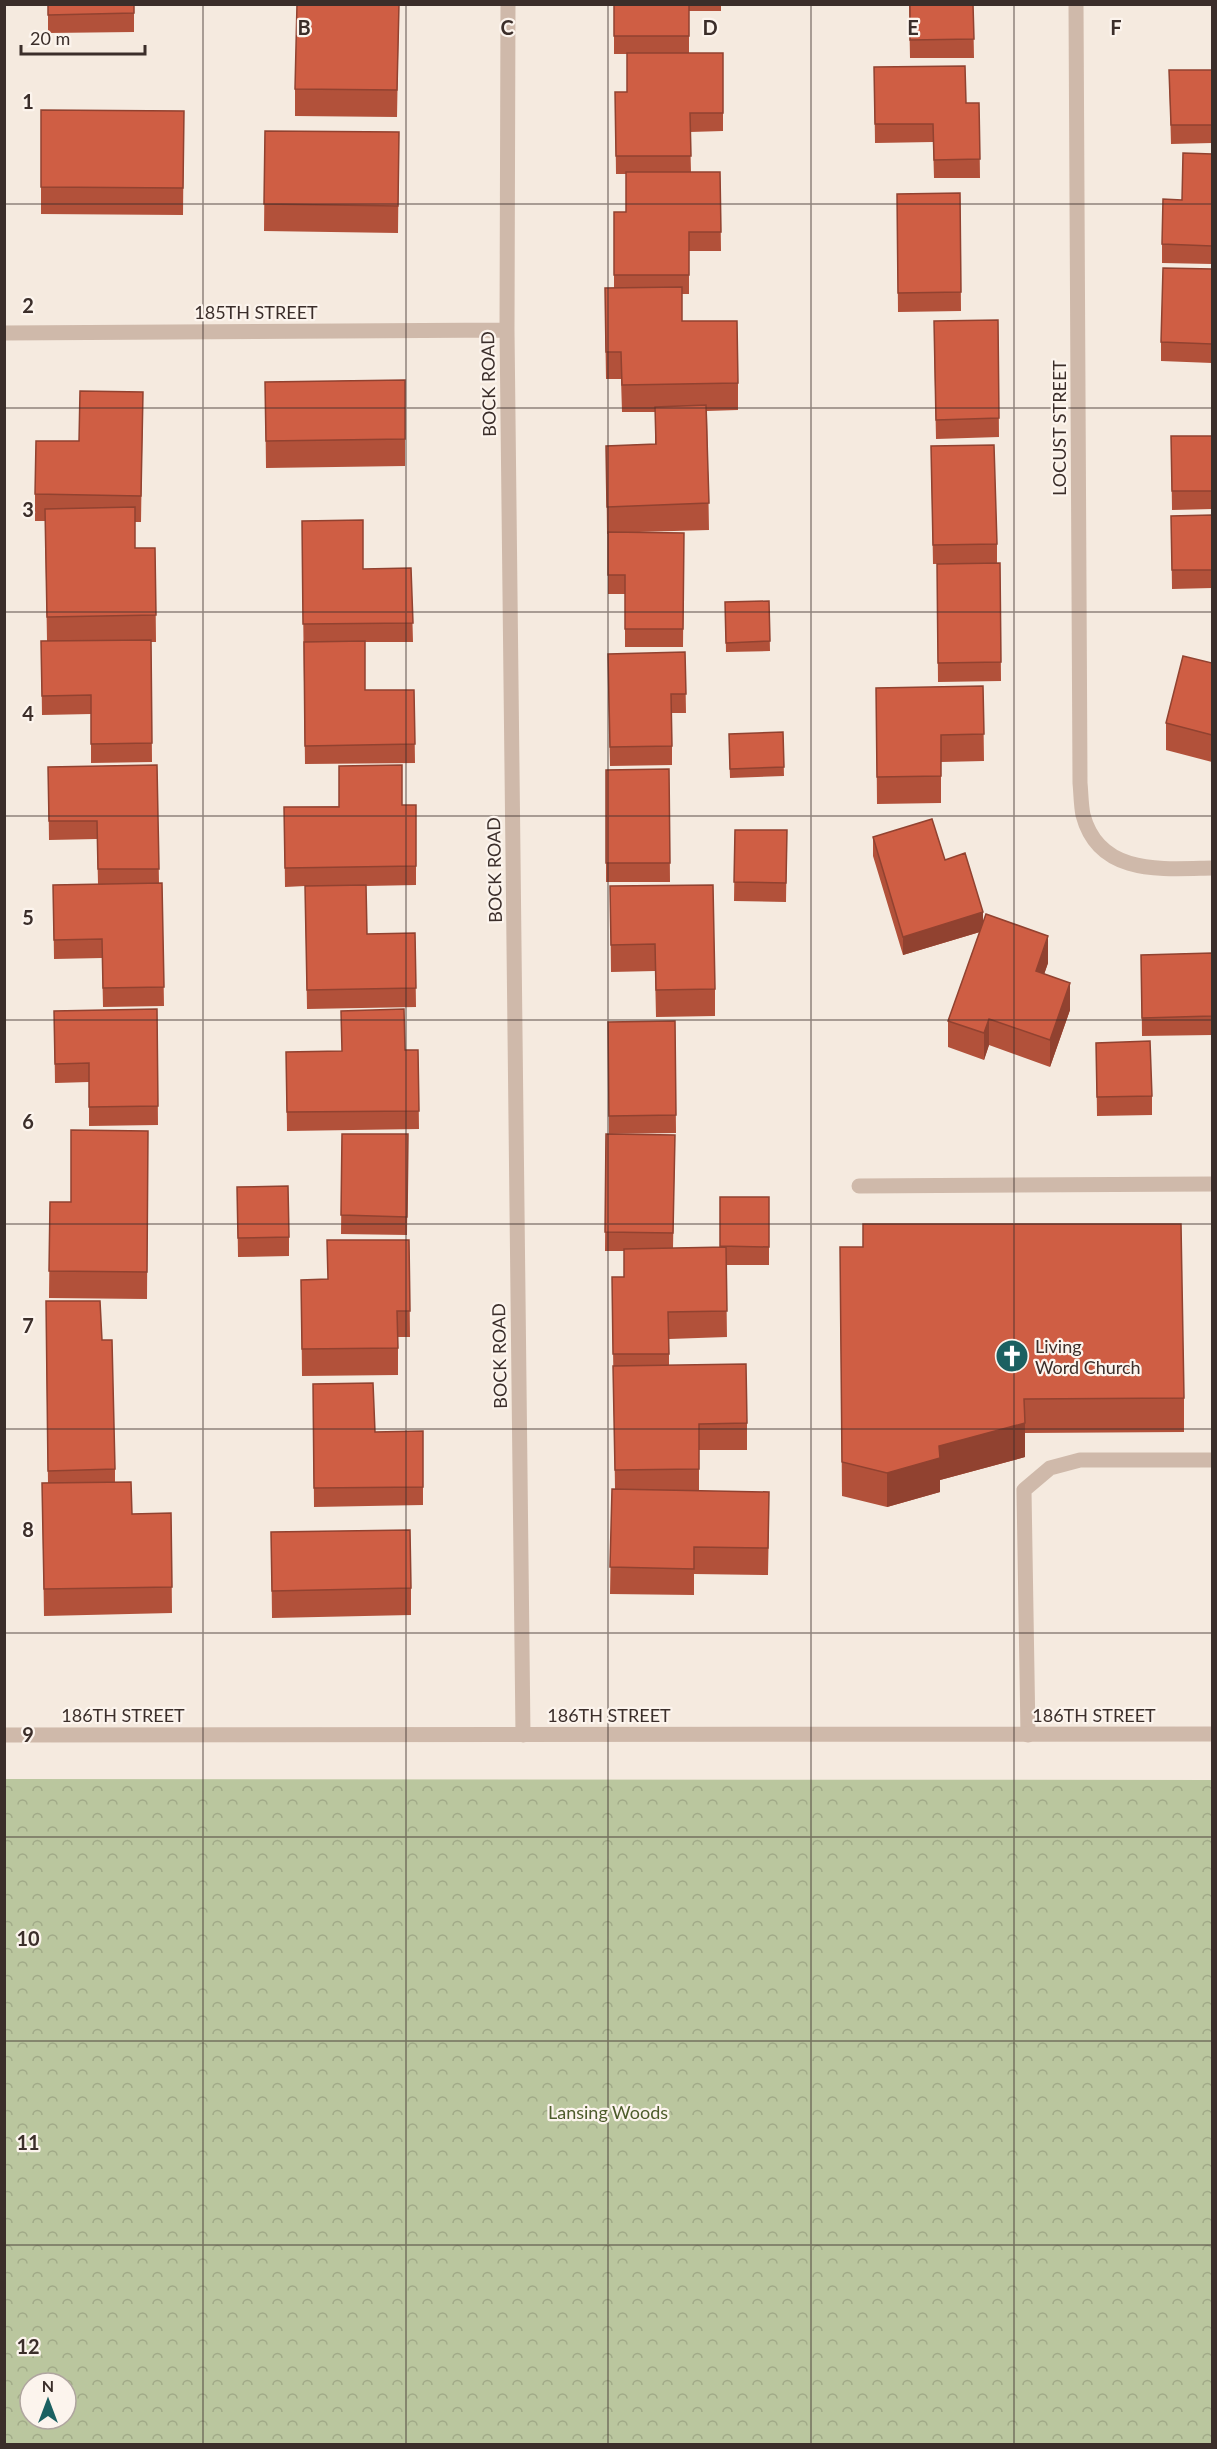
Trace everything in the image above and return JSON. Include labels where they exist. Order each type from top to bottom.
[{"type":"street","name":"BOCK ROAD","points":[[507,4],[507,330],[523,1735]]},
{"type":"street","name":"LOCUST STREET","points":[[1076,4],[1080,783],[1084,816],[1099,848],[1123,863],[1155,868],[1212,868]]},
{"type":"street","name":"185TH STREET","points":[[4,333],[507,330]]},
{"type":"street","points":[[859,1185],[1212,1184]]},
{"type":"street","points":[[1028,1735],[1024,1490],[1050,1468],[1080,1460],[1212,1461]]},
{"type":"street","name":"186TH STREET","points":[[4,1735],[1212,1734]]},
{"type":"green space","name":"Lansing Woods","points":[[5,1779],[1212,1780],[1212,2444],[5,2444]]},
{"type":"building","points":[[48,4],[134,4],[134,13],[48,15]]},
{"type":"building","points":[[297,4],[399,4],[397,90],[295,89]]},
{"type":"building","points":[[614,4],[689,4],[689,36],[614,36]]},
{"type":"building","points":[[910,4],[973,4],[974,39],[910,40]]},
{"type":"building","points":[[627,53],[723,53],[723,113],[690,113],[691,156],[616,156],[615,92],[627,92]]},
{"type":"building","points":[[965,66],[966,103],[979,103],[980,159],[934,160],[933,124],[875,124],[874,67]]},
{"type":"building","points":[[1169,70],[1212,70],[1212,125],[1171,125]]},
{"type":"building","points":[[41,110],[184,111],[183,188],[41,187]]},
{"type":"building","points":[[265,131],[399,132],[398,206],[264,204]]},
{"type":"building","points":[[1183,153],[1212,154],[1212,246],[1162,244],[1163,199],[1182,200]]},
{"type":"building","points":[[626,172],[720,172],[721,232],[689,232],[689,275],[614,275],[614,212],[626,212]]},
{"type":"building","points":[[960,193],[961,292],[898,293],[897,194]]},
{"type":"building","points":[[1163,268],[1212,269],[1212,344],[1161,342]]},
{"type":"building","points":[[682,287],[682,321],[737,321],[738,383],[622,385],[621,352],[606,352],[605,288]]},
{"type":"building","points":[[998,320],[999,418],[936,420],[934,321]]},
{"type":"building","points":[[405,380],[405,439],[266,441],[265,382]]},
{"type":"building","points":[[80,391],[143,392],[141,496],[35,494],[36,441],[79,441]]},
{"type":"building","points":[[706,405],[709,503],[607,507],[606,446],[656,444],[655,407]]},
{"type":"building","points":[[1171,436],[1212,436],[1212,491],[1172,491]]},
{"type":"building","points":[[994,445],[997,544],[933,545],[931,446]]},
{"type":"building","points":[[135,507],[135,548],[155,548],[156,615],[47,617],[45,509]]},
{"type":"building","points":[[1212,515],[1212,570],[1172,570],[1171,516]]},
{"type":"building","points":[[363,520],[363,569],[411,568],[413,623],[303,624],[302,521]]},
{"type":"building","points":[[608,532],[684,533],[683,629],[625,629],[625,575],[608,575]]},
{"type":"building","points":[[1000,563],[1001,662],[938,663],[937,564]]},
{"type":"building","points":[[769,601],[770,641],[726,643],[725,602]]},
{"type":"building","points":[[151,640],[152,743],[91,744],[91,695],[42,696],[41,641]]},
{"type":"building","points":[[365,641],[365,690],[414,690],[415,744],[305,746],[304,642]]},
{"type":"building","points":[[685,652],[686,694],[671,694],[672,746],[610,747],[608,654]]},
{"type":"building","points":[[1183,656],[1212,663],[1212,735],[1166,723]]},
{"type":"building","points":[[983,686],[984,734],[941,735],[941,776],[877,777],[876,688]]},
{"type":"building","points":[[783,732],[784,767],[730,769],[729,734]]},
{"type":"building","points":[[157,765],[159,869],[98,869],[97,821],[49,821],[48,767]]},
{"type":"building","points":[[402,765],[402,805],[416,805],[416,866],[285,868],[284,807],[339,807],[339,766]]},
{"type":"building","points":[[669,769],[670,863],[606,863],[606,770]]},
{"type":"building","points":[[932,819],[945,860],[965,853],[983,912],[903,937],[873,837]]},
{"type":"building","points":[[735,830],[787,830],[786,883],[734,882]]},
{"type":"building","points":[[162,883],[164,987],[103,988],[102,939],[54,940],[53,885]]},
{"type":"building","points":[[366,885],[367,934],[415,933],[416,988],[307,990],[305,886]]},
{"type":"building","points":[[713,885],[715,989],[656,990],[655,944],[611,945],[610,886]]},
{"type":"building","points":[[986,914],[1048,936],[1036,971],[1070,983],[1050,1040],[989,1019],[984,1033],[948,1021]]},
{"type":"building","points":[[1212,953],[1212,1016],[1142,1018],[1141,955]]},
{"type":"building","points":[[157,1009],[158,1106],[89,1107],[89,1063],[55,1064],[54,1011]]},
{"type":"building","points":[[404,1009],[405,1050],[418,1050],[419,1111],[287,1112],[286,1052],[342,1051],[341,1011]]},
{"type":"building","points":[[675,1021],[676,1115],[609,1116],[608,1022]]},
{"type":"building","points":[[1150,1041],[1152,1096],[1097,1097],[1096,1043]]},
{"type":"building","points":[[71,1130],[148,1131],[147,1272],[49,1271],[50,1202],[71,1202]]},
{"type":"building","points":[[342,1134],[408,1134],[407,1217],[341,1215]]},
{"type":"building","points":[[606,1134],[675,1135],[673,1233],[605,1232]]},
{"type":"building","points":[[288,1186],[289,1237],[238,1238],[237,1187]]},
{"type":"building","points":[[720,1197],[769,1197],[769,1247],[720,1246]]},
{"type":"building","name":"Living Word Church","points":[[863,1224],[1181,1224],[1184,1398],[1024,1399],[1025,1423],[939,1446],[940,1458],[887,1473],[842,1462],[840,1247],[863,1247]]},
{"type":"building","points":[[327,1240],[409,1240],[410,1311],[397,1311],[398,1348],[302,1349],[301,1280],[328,1279]]},
{"type":"building","points":[[726,1247],[727,1311],[668,1312],[669,1354],[613,1354],[612,1277],[624,1277],[624,1249]]},
{"type":"building","points":[[46,1301],[100,1301],[102,1340],[112,1340],[115,1469],[48,1471]]},
{"type":"building","points":[[746,1364],[747,1423],[699,1424],[699,1469],[615,1470],[613,1366]]},
{"type":"building","points":[[373,1383],[375,1432],[423,1431],[423,1487],[314,1488],[313,1384]]},
{"type":"building","points":[[131,1482],[132,1514],[171,1513],[172,1587],[44,1589],[42,1483]]},
{"type":"building","points":[[612,1489],[769,1492],[768,1548],[694,1547],[694,1569],[610,1567]]},
{"type":"building","points":[[410,1530],[411,1588],[272,1591],[271,1532]]},
{"type":"place","name":"Living Word Church","points":[[1012,1356]]}]
